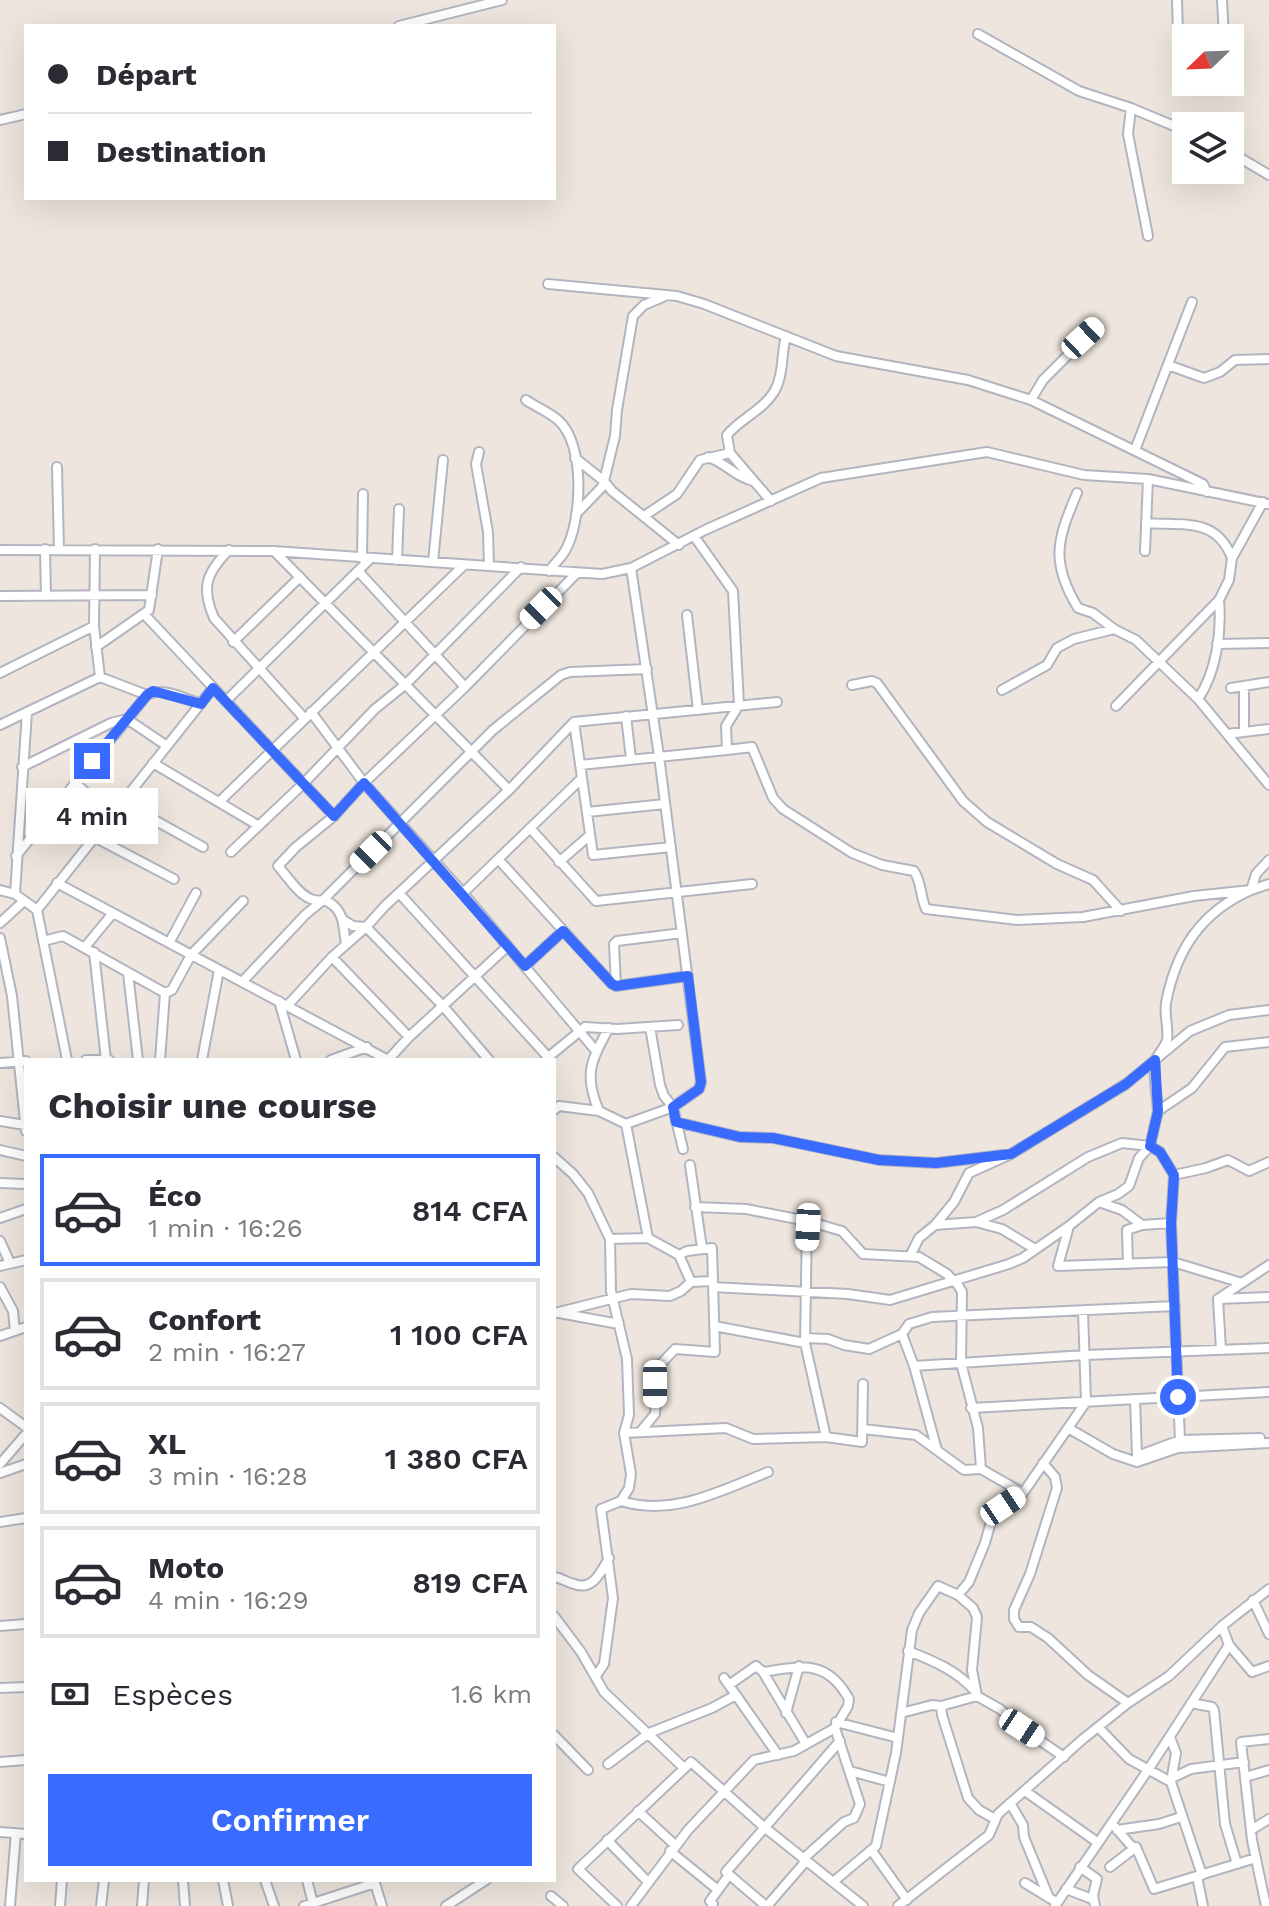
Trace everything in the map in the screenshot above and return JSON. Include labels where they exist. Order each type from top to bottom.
[{"type":"street","points":[[407,24],[502,0]]},
{"type":"street","points":[[1177,0],[1178,24]]},
{"type":"street","points":[[1222,0],[1223,24]]},
{"type":"street","points":[[978,34],[1079,91],[1172,125]]},
{"type":"street","points":[[1131,108],[1128,134],[1148,236]]},
{"type":"street","points":[[0,120],[24,114]]},
{"type":"street","points":[[1244,160],[1269,175]]},
{"type":"street","points":[[548,284],[666,295],[704,304],[836,356],[968,380],[1031,400],[1203,484],[1207,492]]},
{"type":"street","points":[[576,515],[604,481],[615,436],[633,316],[644,305],[666,295]]},
{"type":"street","points":[[1135,450],[1192,302]]},
{"type":"street","points":[[1031,400],[1043,380],[1097,326]]},
{"type":"street","points":[[771,501],[730,453],[727,435],[775,391],[782,371],[786,336]]},
{"type":"street","points":[[1168,365],[1204,378],[1220,372],[1235,360],[1269,359]]},
{"type":"street","points":[[526,400],[559,421],[569,435],[578,480],[576,515],[565,552],[549,571]]},
{"type":"street","points":[[479,452],[476,464],[488,532],[489,566]]},
{"type":"street","points":[[0,550],[274,551],[602,574],[631,568],[821,478],[987,452],[1084,475],[1148,479],[1266,503],[1232,558],[1229,580],[1219,600],[1116,706]]},
{"type":"street","points":[[644,516],[677,494],[700,460],[730,453]]},
{"type":"street","points":[[708,457],[722,462],[740,478],[754,481]]},
{"type":"street","points":[[575,458],[679,545]]},
{"type":"street","points":[[433,562],[443,460]]},
{"type":"street","points":[[57,467],[59,549]]},
{"type":"street","points":[[1145,551],[1148,479]]},
{"type":"street","points":[[1077,493],[1065,521],[1058,550],[1066,585],[1078,608],[1093,613],[1136,640],[1160,662],[1198,699],[1269,785]]},
{"type":"street","points":[[226,701],[359,572],[367,558],[363,494]]},
{"type":"street","points":[[397,560],[399,509]]},
{"type":"street","points":[[1146,523],[1211,529],[1222,537],[1232,558]]},
{"type":"street","points":[[694,536],[733,591],[739,705],[726,726],[727,750]]},
{"type":"street","points":[[45,549],[46,596]]},
{"type":"street","points":[[95,549],[94,626],[100,677]]},
{"type":"street","points":[[96,647],[149,610],[158,549]]},
{"type":"street","points":[[229,550],[214,565],[207,582],[206,600],[214,618],[258,670],[337,748],[596,1051]]},
{"type":"street","points":[[274,551],[509,790]]},
{"type":"street","points":[[219,802],[464,565]]},
{"type":"street","points":[[231,852],[304,783],[375,709],[406,684],[521,567]]},
{"type":"street","points":[[556,1108],[559,1106],[599,1111],[626,1124],[673,1107],[699,1089],[701,1082],[631,568]]},
{"type":"street","points":[[359,572],[465,687]]},
{"type":"street","points":[[346,944],[343,920],[334,906],[323,900],[312,900],[302,893],[278,866],[334,816],[577,573]]},
{"type":"street","points":[[233,642],[300,577]]},
{"type":"street","points":[[0,596],[152,595]]},
{"type":"street","points":[[1198,699],[1206,687],[1217,644],[1221,619],[1219,600]]},
{"type":"street","points":[[144,614],[334,816]]},
{"type":"street","points":[[687,615],[698,710]]},
{"type":"street","points":[[0,661],[2,672],[94,626]]},
{"type":"street","points":[[1002,690],[1047,665],[1057,648],[1074,639],[1114,629]]},
{"type":"street","points":[[1217,644],[1269,643]]},
{"type":"street","points":[[242,982],[305,915],[493,730],[561,675],[647,669]]},
{"type":"street","points":[[0,725],[100,677],[147,695]]},
{"type":"street","points":[[1231,688],[1269,682]]},
{"type":"street","points":[[852,685],[877,683],[963,801],[987,822],[1057,864],[1093,880],[1121,911]]},
{"type":"street","points":[[1244,686],[1244,732]]},
{"type":"street","points":[[37,910],[213,688]]},
{"type":"street","points":[[16,856],[147,695],[161,691],[201,704]]},
{"type":"street","points":[[283,1004],[509,790],[574,722],[777,702]]},
{"type":"street","points":[[15,894],[27,712]]},
{"type":"street","points":[[626,716],[631,759]]},
{"type":"street","points":[[22,767],[111,723],[127,719],[167,746]]},
{"type":"street","points":[[574,722],[593,855],[671,847]]},
{"type":"street","points":[[1227,734],[1269,729]]},
{"type":"street","points":[[580,765],[752,747],[773,798],[783,809],[852,853],[882,865],[914,871],[920,881],[920,897],[926,909],[1017,920],[1083,917],[1194,896],[1251,890]]},
{"type":"street","points":[[153,763],[259,826]]},
{"type":"street","points":[[463,893],[582,778]]},
{"type":"street","points":[[75,783],[112,815]]},
{"type":"street","points":[[122,802],[203,847]]},
{"type":"street","points":[[587,812],[665,804]]},
{"type":"street","points":[[530,828],[596,901],[752,884]]},
{"type":"street","points":[[559,862],[590,835]]},
{"type":"street","points":[[94,837],[174,879]]},
{"type":"street","points":[[498,859],[616,986]]},
{"type":"street","points":[[1251,890],[1256,874],[1269,860]]},
{"type":"street","points":[[57,883],[385,1058]]},
{"type":"street","points":[[556,1313],[631,1294],[670,1296],[691,1282],[890,1300],[1009,1264],[1035,1249],[1099,1202],[1129,1186],[1139,1158],[1150,1146],[1158,1111],[1155,1060],[1167,1040],[1166,1002],[1181,951],[1216,910],[1233,898],[1269,884]]},
{"type":"street","points":[[0,890],[15,894],[37,910],[67,1058]]},
{"type":"street","points":[[169,943],[196,893]]},
{"type":"street","points":[[399,893],[546,1058]]},
{"type":"street","points":[[0,923],[24,901]]},
{"type":"street","points":[[165,993],[172,990],[191,955],[243,901]]},
{"type":"street","points":[[85,947],[113,913]]},
{"type":"street","points":[[343,920],[353,926],[366,927],[443,1006],[487,1058]]},
{"type":"street","points":[[525,966],[563,931]]},
{"type":"street","points":[[616,986],[614,944],[617,941],[682,933]]},
{"type":"street","points":[[43,941],[63,936],[165,993]]},
{"type":"street","points":[[0,938],[12,996],[24,1089]]},
{"type":"street","points":[[390,1058],[508,946]]},
{"type":"street","points":[[94,952],[107,1058]]},
{"type":"street","points":[[332,957],[409,1037]]},
{"type":"street","points":[[597,968],[615,959]]},
{"type":"street","points":[[202,1058],[219,970]]},
{"type":"street","points":[[128,973],[138,1058]]},
{"type":"street","points":[[616,986],[688,976]]},
{"type":"street","points":[[160,1058],[165,993]]},
{"type":"street","points":[[283,1004],[296,1058]]},
{"type":"street","points":[[910,1256],[919,1238],[935,1225],[954,1202],[969,1173],[1011,1154],[1126,1084],[1190,1031],[1229,1015],[1269,1010]]},
{"type":"street","points":[[548,1058],[585,1027],[678,1025]]},
{"type":"street","points":[[650,1027],[660,1085],[673,1107],[683,1149]]},
{"type":"street","points":[[599,1111],[590,1085],[589,1071],[609,1028]]},
{"type":"street","points":[[1158,1111],[1192,1088],[1225,1047],[1269,1042]]},
{"type":"street","points":[[337,1058],[367,1047]]},
{"type":"street","points":[[0,1063],[22,1061]]},
{"type":"street","points":[[0,1121],[24,1121]]},
{"type":"street","points":[[676,1122],[740,1137],[773,1138],[879,1160],[936,1163],[1011,1154]]},
{"type":"street","points":[[626,1124],[648,1238]]},
{"type":"street","points":[[976,1222],[1003,1210],[1088,1157],[1122,1143],[1150,1146],[1160,1152],[1174,1175],[1171,1223],[1180,1440]]},
{"type":"street","points":[[0,1150],[24,1156]]},
{"type":"street","points":[[557,1160],[588,1193],[610,1239],[614,1300],[627,1359],[629,1415],[624,1433],[631,1474],[629,1488],[621,1501]]},
{"type":"street","points":[[1174,1175],[1228,1160],[1249,1171],[1269,1162]]},
{"type":"street","points":[[690,1165],[702,1248]]},
{"type":"street","points":[[0,1183],[24,1184]]},
{"type":"street","points":[[1099,1202],[1122,1210],[1142,1225]]},
{"type":"street","points":[[695,1207],[746,1209],[807,1221],[842,1231],[863,1254],[919,1257],[955,1280],[962,1292],[961,1363],[978,1428],[981,1469]]},
{"type":"street","points":[[0,1218],[24,1210]]},
{"type":"street","points":[[807,1221],[805,1340],[826,1437]]},
{"type":"street","points":[[935,1225],[976,1222],[1002,1229],[1035,1249]]},
{"type":"street","points":[[1128,1264],[1127,1230],[1142,1225],[1171,1223]]},
{"type":"street","points":[[1069,1226],[1058,1266],[1173,1262],[1242,1283]]},
{"type":"street","points":[[610,1239],[648,1238],[679,1255],[691,1282]]},
{"type":"street","points":[[0,1241],[5,1265]]},
{"type":"street","points":[[641,1431],[655,1414],[658,1367],[675,1349],[714,1354],[712,1248],[679,1255]]},
{"type":"street","points":[[1218,1299],[1269,1265]]},
{"type":"street","points":[[0,1287],[13,1311],[15,1331]]},
{"type":"street","points":[[1218,1299],[1269,1297]]},
{"type":"street","points":[[1218,1299],[1221,1350]]},
{"type":"street","points":[[714,1326],[805,1340],[828,1339],[869,1349],[902,1334],[909,1324],[932,1317],[1175,1306]]},
{"type":"street","points":[[958,1595],[969,1582],[992,1518],[1003,1506],[1023,1493],[1086,1402],[1083,1311]]},
{"type":"street","points":[[556,1313],[619,1324]]},
{"type":"street","points":[[0,1336],[24,1328]]},
{"type":"street","points":[[902,1334],[937,1450]]},
{"type":"street","points":[[914,1366],[1269,1348]]},
{"type":"street","points":[[624,1433],[726,1428],[753,1439],[826,1437],[862,1442],[863,1384]]},
{"type":"street","points":[[971,1408],[1269,1392]]},
{"type":"street","points":[[1135,1399],[1137,1456],[1180,1440],[1269,1440]]},
{"type":"street","points":[[0,1408],[24,1426]]},
{"type":"street","points":[[1068,1428],[1113,1454],[1137,1462],[1178,1448],[1269,1440]]},
{"type":"street","points":[[863,1429],[916,1435],[964,1470],[981,1469],[1023,1493]]},
{"type":"street","points":[[0,1464],[24,1436]]},
{"type":"street","points":[[1043,1463],[1055,1477],[1057,1488],[1030,1574],[1014,1610],[1014,1619],[1019,1627],[1031,1627],[1048,1638],[1088,1675],[1128,1703]]},
{"type":"street","points":[[0,1473],[24,1465]]},
{"type":"street","points":[[596,1676],[604,1664],[612,1613],[610,1557],[601,1509],[621,1501],[651,1507],[681,1506],[768,1472]]},
{"type":"street","points":[[0,1522],[24,1518]]},
{"type":"street","points":[[556,1578],[580,1586],[590,1584],[596,1580],[610,1557]]},
{"type":"street","points":[[833,1882],[876,1846],[898,1738],[908,1651],[919,1613],[938,1586],[958,1595],[973,1608],[977,1617],[972,1670],[976,1694]]},
{"type":"street","points":[[898,1906],[989,1835],[995,1819],[1010,1803],[1098,1727],[1169,1676],[1222,1626],[1269,1589]]},
{"type":"street","points":[[1253,1600],[1269,1634]]},
{"type":"street","points":[[556,1619],[604,1692],[684,1768]]},
{"type":"street","points":[[0,1626],[24,1624]]},
{"type":"street","points":[[1222,1626],[1229,1645],[1252,1672],[1269,1666]]},
{"type":"street","points":[[1054,1902],[1097,1842],[1114,1826],[1229,1645]]},
{"type":"street","points":[[908,1651],[961,1675],[976,1694],[1064,1757]]},
{"type":"street","points":[[778,1755],[727,1682],[756,1666],[763,1672],[806,1744]]},
{"type":"street","points":[[786,1713],[799,1666]]},
{"type":"street","points":[[631,1906],[673,1848],[754,1760],[794,1751],[836,1725],[848,1706],[849,1699],[844,1690],[829,1673],[819,1669],[799,1666],[763,1672]]},
{"type":"street","points":[[0,1688],[24,1687]]},
{"type":"street","points":[[901,1713],[932,1705],[941,1706],[976,1694]]},
{"type":"street","points":[[608,1764],[649,1733],[736,1695]]},
{"type":"street","points":[[1191,1703],[1214,1710],[1225,1824],[1237,1864]]},
{"type":"street","points":[[941,1706],[968,1798],[979,1810],[995,1819]]},
{"type":"street","points":[[836,1725],[898,1738]]},
{"type":"street","points":[[836,1725],[860,1804],[858,1812],[804,1860],[766,1906],[726,1872],[840,1741]]},
{"type":"street","points":[[1098,1727],[1129,1759],[1172,1780]]},
{"type":"street","points":[[556,1737],[588,1770]]},
{"type":"street","points":[[1170,1737],[1176,1753],[1172,1780],[1199,1875],[1203,1906]]},
{"type":"street","points":[[1266,1906],[1251,1830],[1241,1742],[1269,1739]]},
{"type":"street","points":[[0,1762],[24,1760]]},
{"type":"street","points":[[617,1906],[578,1869],[691,1762],[764,1827],[863,1906]]},
{"type":"street","points":[[1172,1780],[1191,1769],[1244,1762]]},
{"type":"street","points":[[1245,1777],[1269,1770]]},
{"type":"street","points":[[850,1771],[890,1782]]},
{"type":"street","points":[[1025,1791],[1097,1842]]},
{"type":"street","points":[[1010,1803],[1023,1825],[1024,1837],[1054,1902]]},
{"type":"street","points":[[638,1811],[718,1890]]},
{"type":"street","points":[[1114,1826],[1159,1824],[1181,1817]]},
{"type":"street","points":[[1251,1830],[1269,1819]]},
{"type":"street","points":[[1114,1826],[1134,1849],[1136,1847],[1154,1889],[1256,1858]]},
{"type":"street","points":[[0,1832],[21,1834],[10,1906]]},
{"type":"street","points":[[607,1840],[648,1882]]},
{"type":"street","points":[[1110,1867],[1134,1849]]},
{"type":"street","points":[[872,1851],[907,1900]]},
{"type":"street","points":[[1066,1889],[1094,1902],[1097,1879],[1080,1867]]},
{"type":"street","points":[[1260,1875],[1269,1870]]},
{"type":"street","points":[[712,1906],[710,1901],[729,1875]]},
{"type":"street","points":[[60,1906],[62,1882]]},
{"type":"street","points":[[101,1906],[104,1882]]},
{"type":"street","points":[[142,1906],[144,1882]]},
{"type":"street","points":[[183,1882],[185,1906]]},
{"type":"street","points":[[223,1882],[228,1906]]},
{"type":"street","points":[[266,1882],[274,1906]]},
{"type":"street","points":[[307,1882],[312,1904],[371,1882]]},
{"type":"street","points":[[374,1882],[382,1906]]},
{"type":"street","points":[[446,1906],[483,1882]]},
{"type":"street","points":[[1025,1883],[1054,1902]]},
{"type":"street","points":[[551,1896],[563,1906]]},
{"type":"route","points":[[92,761],[153,691],[201,704],[213,688],[334,816],[364,783],[525,966],[563,931],[616,986],[688,976],[701,1082],[699,1089],[673,1107],[676,1122],[740,1137],[773,1138],[879,1160],[936,1163],[1011,1154],[1126,1084],[1155,1060],[1158,1111],[1150,1146],[1160,1152],[1174,1175],[1171,1223],[1178,1397]]}]
